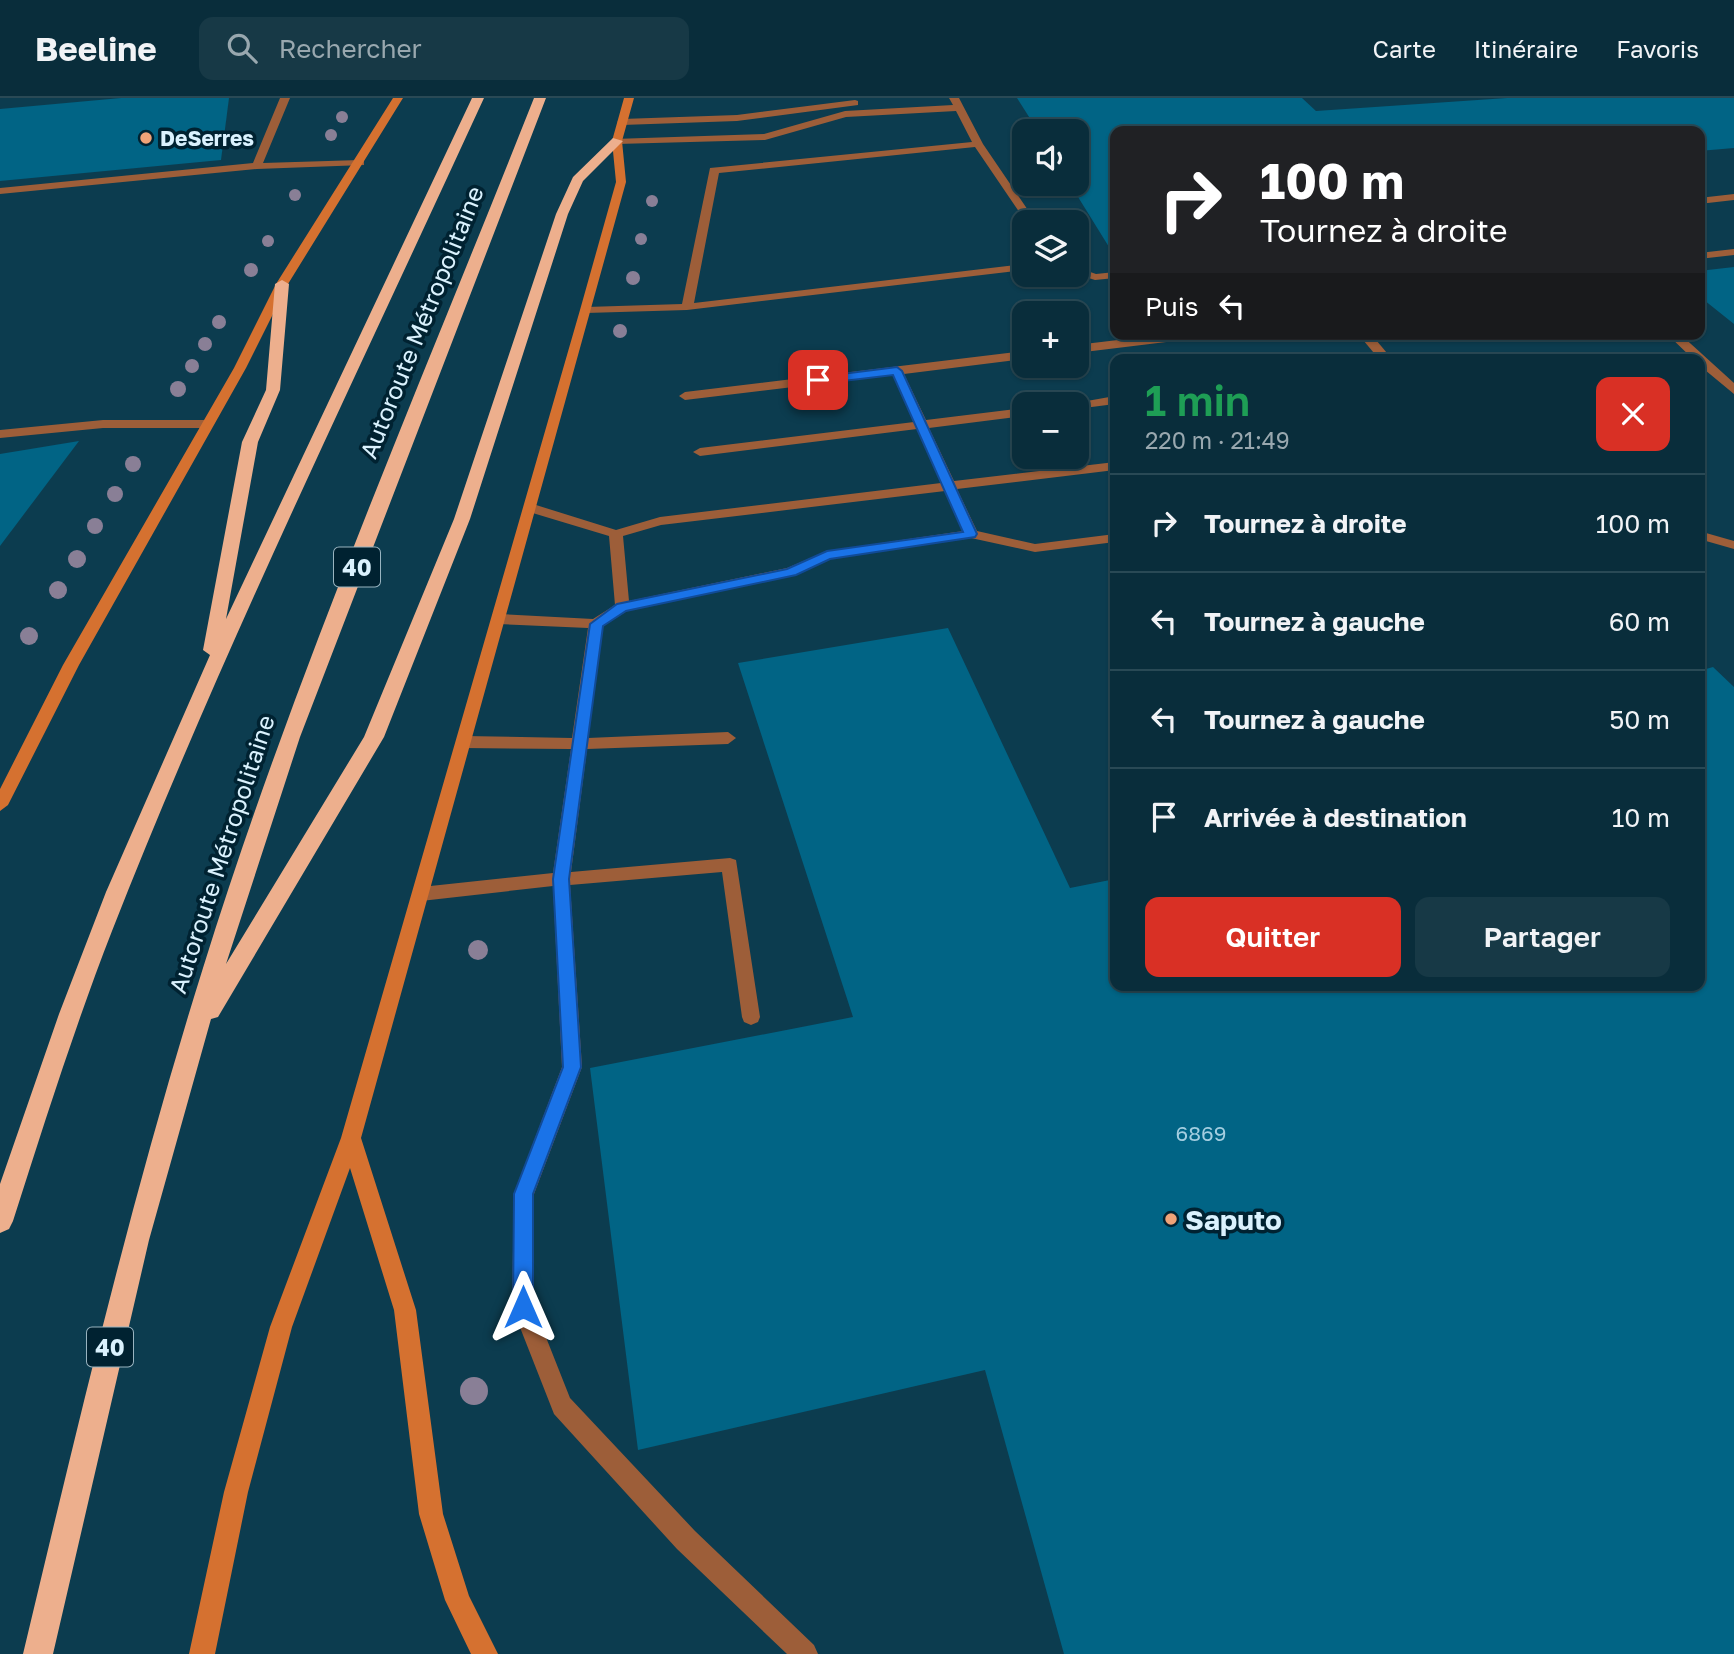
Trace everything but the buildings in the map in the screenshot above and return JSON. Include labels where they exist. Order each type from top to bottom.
[{"type":"highway","name":"Autoroute Métropolitaine","points":[[0,1221],[49,1074],[116,895],[205,687],[478,98]]},
{"type":"highway","name":"Autoroute Métropolitaine","points":[[38,1654],[136,1240],[191,1042],[290,737],[540,98]]},
{"type":"highway","points":[[191,1042],[374,737],[462,519],[562,214],[577,180],[617,141]]},
{"type":"highway","points":[[205,687],[250,442],[273,390],[282,285]]},
{"type":"main road","points":[[0,805],[71,665],[282,285],[398,98]]},
{"type":"main road","points":[[202,1654],[236,1493],[281,1327],[351,1138],[586,310],[621,182],[617,141],[629,98]]},
{"type":"main road","points":[[351,1138],[405,1310],[431,1514],[457,1600],[485,1654]]},
{"type":"lane","points":[[257,166],[285,98]]},
{"type":"lane","points":[[622,122],[737,118],[830,105],[928,98]]},
{"type":"lane","points":[[617,141],[765,137],[845,114],[956,103],[978,144],[1023,210]]},
{"type":"lane","points":[[687,307],[714,170],[978,144]]},
{"type":"lane","points":[[0,191],[257,166],[360,163]]},
{"type":"lane","points":[[1705,200],[1734,197]]},
{"type":"lane","points":[[1705,255],[1734,252]]},
{"type":"lane","points":[[586,310],[687,307],[1012,268]]},
{"type":"lane","points":[[1089,275],[1110,276]]},
{"type":"lane","points":[[1089,347],[1150,340]]},
{"type":"lane","points":[[1369,340],[1382,354]]},
{"type":"lane","points":[[1679,340],[1694,354]]},
{"type":"lane","points":[[685,396],[1012,357]]},
{"type":"lane","points":[[1705,364],[1734,390]]},
{"type":"lane","points":[[897,371],[971,534]]},
{"type":"lane","points":[[1089,403],[1110,401]]},
{"type":"lane","points":[[700,452],[1012,414]]},
{"type":"lane","points":[[0,434],[103,424],[207,424]]},
{"type":"lane","points":[[531,508],[616,534],[660,522],[1110,467]]},
{"type":"lane","points":[[616,534],[622,607]]},
{"type":"lane","points":[[499,620],[596,624],[622,607],[791,572],[827,555],[971,534],[1035,548],[1110,539]]},
{"type":"lane","points":[[1705,537],[1734,545]]},
{"type":"lane","points":[[596,624],[561,879],[572,1067],[524,1194],[523,1307],[562,1406],[685,1540],[805,1654]]},
{"type":"lane","points":[[464,742],[581,744],[728,738]]},
{"type":"lane","points":[[421,894],[730,865],[751,1017]]},
{"type":"place","name":"DeSerres","points":[[146,138]]},
{"type":"place","name":"Saputo","points":[[1171,1219]]},
{"type":"route","points":[[523,1307],[524,1194],[572,1067],[561,879],[596,624],[622,607],[791,572],[827,555],[971,534],[897,371],[818,380]]}]
